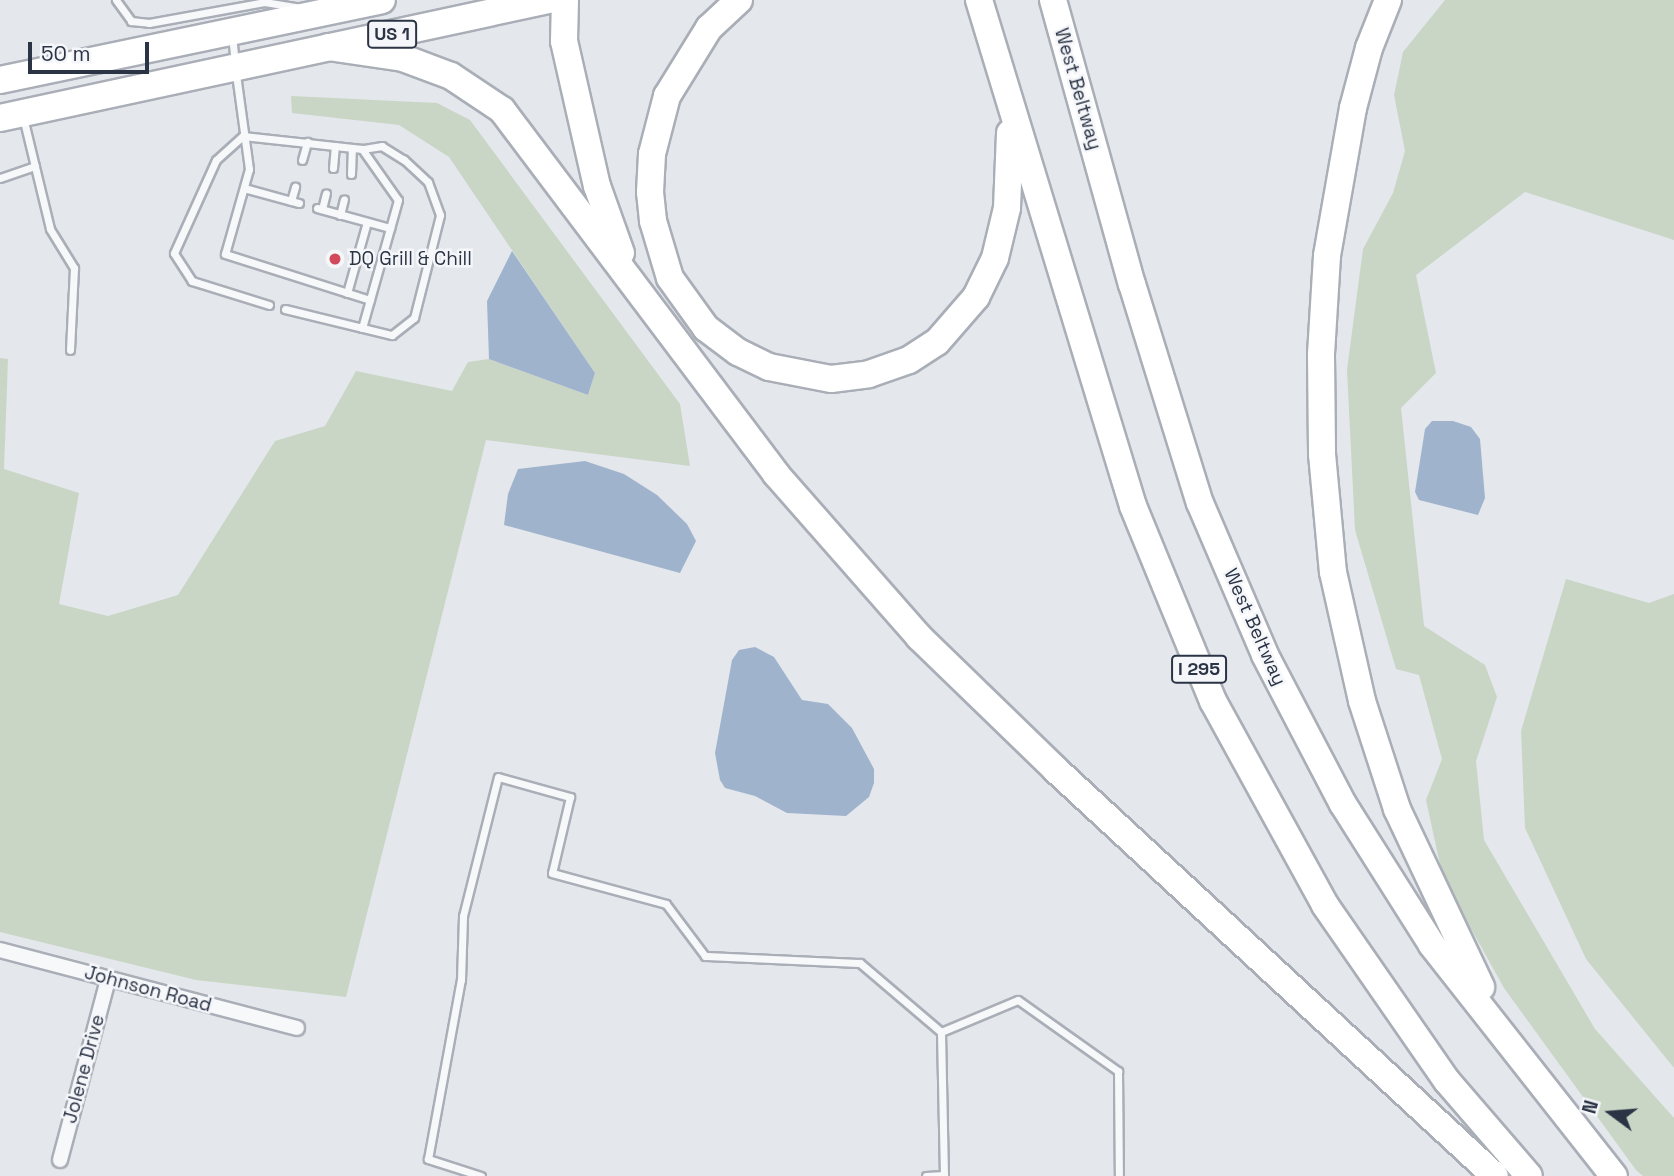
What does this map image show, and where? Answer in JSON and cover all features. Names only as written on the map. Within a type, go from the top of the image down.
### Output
[{"type":"highway","name":"US 1","points":[[0,80],[382,0]]},
{"type":"highway","name":"US 1","points":[[11,116],[549,0]]},
{"type":"highway","points":[[565,0],[564,41],[597,186],[630,279]]},
{"type":"highway","points":[[739,0],[702,38],[667,96],[652,155],[650,192],[660,253],[683,300],[706,328],[738,352],[769,367],[831,379],[869,374],[909,360],[954,325],[976,297],[995,258],[1007,208],[1012,152],[1007,93]]},
{"type":"highway","name":"I 295","points":[[979,0],[1133,506],[1213,701],[1325,905],[1447,1081],[1530,1176]]},
{"type":"highway","name":"West Beltway","points":[[1053,0],[1132,284],[1200,503],[1265,655],[1350,816],[1432,945],[1614,1176]]},
{"type":"highway","points":[[1388,0],[1369,48],[1353,108],[1327,256],[1321,355],[1322,454],[1333,572],[1362,701],[1397,809],[1447,923],[1514,1051]]},
{"type":"highway","points":[[328,47],[402,58],[481,92],[525,138],[776,474],[919,637],[1055,769],[1494,1176]]},
{"type":"street","name":"Johnson Road","points":[[0,950],[297,1028]]},
{"type":"street","name":"Jolene Drive","points":[[60,1160],[108,979]]},
{"type":"lane","points":[[116,0],[131,21],[149,23],[264,2],[318,13]]},
{"type":"lane","points":[[232,31],[249,169],[225,254],[370,300]]},
{"type":"lane","points":[[11,116],[34,166],[50,229],[74,268],[70,350]]},
{"type":"lane","points":[[269,304],[224,293],[192,281],[174,253],[216,160],[243,136],[362,149],[382,146],[404,160],[428,182],[440,215],[414,318],[392,335],[285,309]]},
{"type":"lane","points":[[302,160],[307,142]]},
{"type":"lane","points":[[333,168],[335,146]]},
{"type":"lane","points":[[351,174],[352,148]]},
{"type":"lane","points":[[362,149],[398,200],[362,328]]},
{"type":"lane","points":[[0,178],[34,166]]},
{"type":"lane","points":[[244,188],[295,202],[295,187]]},
{"type":"lane","points":[[326,193],[320,209],[390,228]]},
{"type":"lane","points":[[340,215],[344,199]]},
{"type":"lane","points":[[347,293],[367,222]]},
{"type":"lane","points":[[481,1176],[428,1159],[461,980],[463,916],[498,778],[570,797],[552,873],[666,904],[705,956],[860,963],[941,1032],[944,1176],[926,1176]]},
{"type":"lane","points":[[941,1032],[1018,1000],[1118,1071],[1118,1176]]},
{"type":"green space","points":[[1445,0],[1674,0],[1674,240],[1525,192],[1416,275],[1436,373],[1401,408],[1424,626],[1485,665],[1497,697],[1476,761],[1484,840],[1595,1029],[1674,1118],[1674,1176],[1643,1176],[1636,1170],[1504,988],[1443,878],[1426,800],[1442,759],[1419,675],[1396,669],[1355,530],[1347,370],[1363,249],[1393,193],[1405,151],[1394,95],[1403,52]]},
{"type":"green space","points":[[291,96],[437,103],[470,120],[680,404],[690,466],[486,440],[346,997],[196,980],[0,932],[0,358],[8,359],[4,469],[79,493],[59,604],[108,616],[178,595],[275,441],[325,426],[356,371],[452,391],[468,362],[489,359],[588,395],[595,373],[449,157],[399,125],[292,113]]},
{"type":"green space","points":[[1566,579],[1649,603],[1674,594],[1674,1068],[1586,959],[1525,828],[1521,731]]},
{"type":"water","points":[[512,251],[595,373],[588,395],[489,359],[487,301]]},
{"type":"water","points":[[1432,421],[1453,421],[1471,427],[1480,439],[1485,498],[1478,515],[1419,500],[1415,492],[1425,429]]},
{"type":"water","points":[[585,461],[624,474],[657,495],[687,524],[696,541],[680,573],[504,525],[508,494],[518,469]]},
{"type":"water","points":[[755,647],[774,657],[802,700],[828,704],[852,728],[874,769],[874,783],[869,797],[846,816],[787,813],[755,796],[725,788],[720,780],[715,753],[732,660],[739,650]]},
{"type":"place","name":"DQ Grill & Chill","points":[[335,259]]}]
